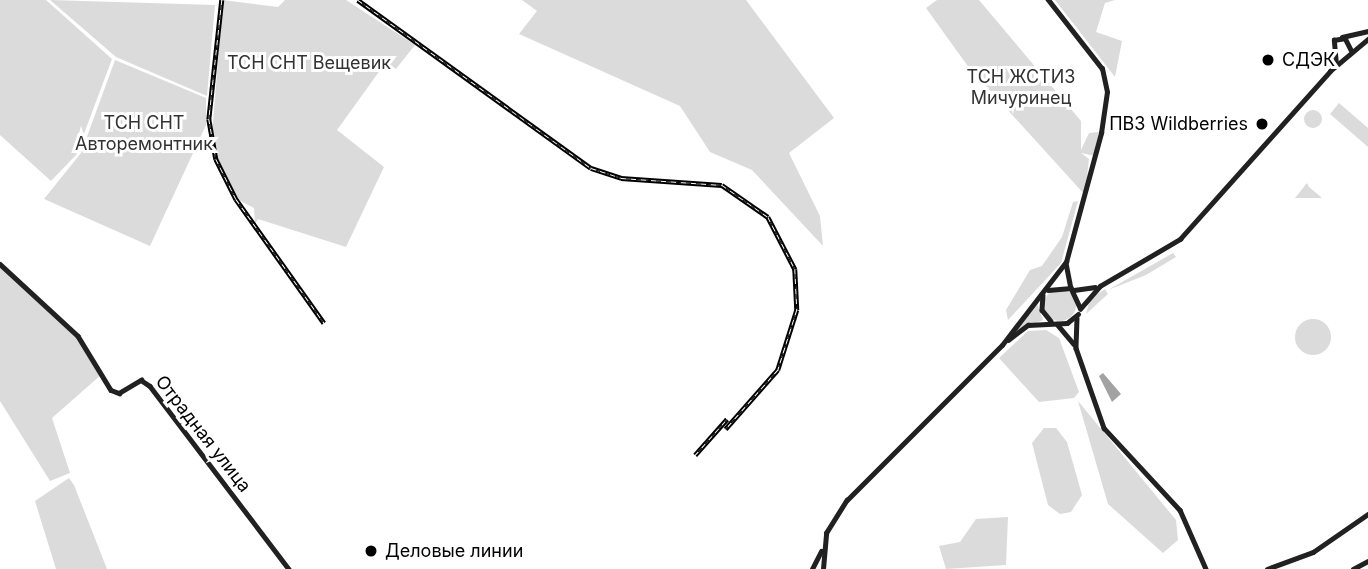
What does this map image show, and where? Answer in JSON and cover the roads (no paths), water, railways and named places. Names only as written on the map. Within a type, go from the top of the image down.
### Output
[{"type":"main road","points":[[812,569],[852,494],[1001,346],[1046,292],[1066,262],[1090,191],[1107,92],[1095,57],[1048,0]]},
{"type":"main road","points":[[1338,63],[1332,42],[1340,37],[1368,30]]},
{"type":"main road","points":[[1340,37],[1351,51]]},
{"type":"main road","points":[[1001,346],[1028,325],[1054,323],[1079,311],[1100,286],[1185,234],[1338,63],[1368,39]]},
{"type":"main road","points":[[1066,262],[1079,311],[1076,348]]},
{"type":"main road","name":"Отрадная улица","points":[[0,264],[78,336],[111,390],[119,393],[141,380],[150,386],[289,569]]},
{"type":"main road","points":[[1046,292],[1100,286]]},
{"type":"main road","points":[[1046,292],[1042,310],[1076,348],[1104,428],[1181,510],[1206,569]]},
{"type":"main road","points":[[1267,569],[1313,552],[1368,514]]},
{"type":"main road","points":[[822,551],[823,569]]},
{"type":"main road","points":[[1353,569],[1368,561]]},
{"type":"railway","points":[[222,0],[209,119],[216,159],[236,199],[324,323]]},
{"type":"railway","points":[[358,0],[591,168],[621,178],[722,185],[768,217],[795,269],[797,310],[778,370],[726,429]]},
{"type":"railway","points":[[695,455],[727,419]]},
{"type":"place","name":"СДЭК","points":[[1268,60]]},
{"type":"place","name":"ПВЗ Wildberries","points":[[1262,124]]},
{"type":"place","name":"Деловые линии","points":[[371,551]]},
{"type":"park label","name":"ТСН СНТ Вещевик","points":[[309,63]]},
{"type":"park label","name":"ТСН ЖСТИЗ Мичуринец","points":[[1021,88]]},
{"type":"park label","name":"ТСН СНТ Авторемонтник","points":[[144,134]]}]
